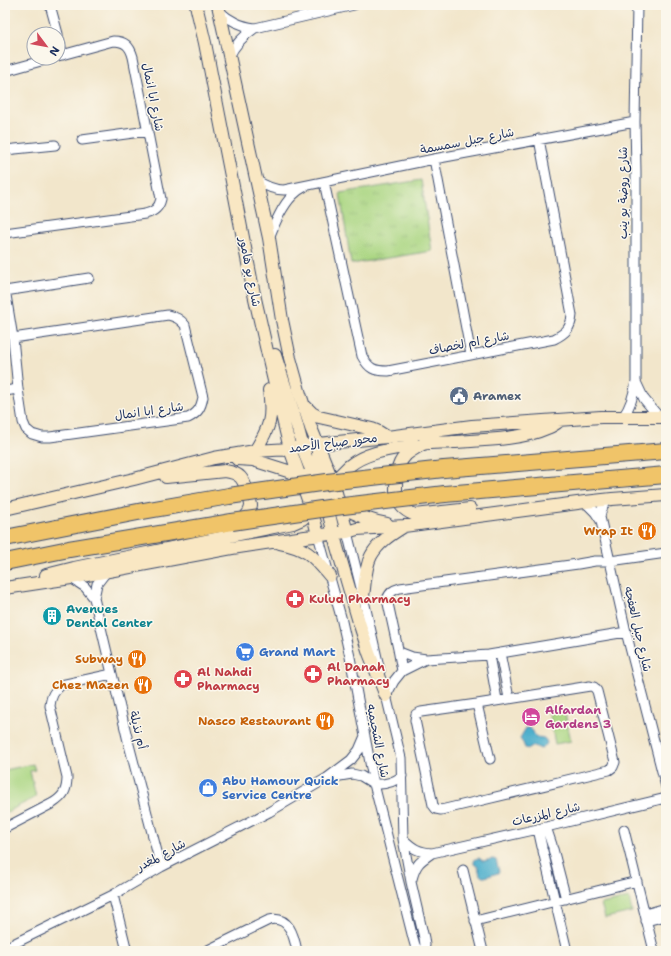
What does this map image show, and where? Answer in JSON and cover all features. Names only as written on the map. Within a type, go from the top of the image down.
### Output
[{"type":"highway","points":[[5,538],[229,496],[327,482],[444,469],[666,451]]},
{"type":"highway","points":[[5,562],[232,522],[335,507],[445,494],[666,475]]},
{"type":"street","name":"شارع ابا انمال","points":[[50,5],[56,26]]},
{"type":"street","name":"شارع بو هامور","points":[[196,5],[260,323],[296,448],[299,474],[312,511],[318,535]]},
{"type":"street","points":[[218,8],[232,21],[239,25],[255,28],[354,5]]},
{"type":"street","name":"شارع روضة بو ينب","points":[[623,417],[627,412],[632,399],[636,381],[635,122],[637,5]]},
{"type":"street","name":"شارع بو هامور","points":[[218,8],[269,238],[282,320],[290,358],[303,404],[334,482],[347,532]]},
{"type":"street","points":[[229,57],[242,37],[255,28]]},
{"type":"street","name":"شارع ابا انمال","points":[[5,233],[137,215],[152,212],[160,204],[161,199],[131,49],[126,44],[119,41],[66,55]]},
{"type":"street","points":[[5,70],[26,65]]},
{"type":"street","name":"شارع جبل سمسمة","points":[[256,180],[270,188],[284,190],[434,159],[635,122]]},
{"type":"street","points":[[82,140],[148,131]]},
{"type":"street","name":"شارع ام لخصاف","points":[[324,182],[362,356],[366,364],[372,369],[388,371],[554,339],[568,330],[572,315],[539,139]]},
{"type":"street","points":[[5,150],[54,145]]},
{"type":"street","points":[[434,159],[471,355]]},
{"type":"street","points":[[269,238],[274,225],[287,203],[305,186]]},
{"type":"street","points":[[5,290],[89,278]]},
{"type":"street","name":"شارع ابا انمال","points":[[5,290],[13,338],[23,422],[26,429],[32,434],[42,437],[50,437],[188,418],[194,415],[202,405],[203,397],[185,325],[174,316],[168,315],[13,338]]},
{"type":"street","points":[[256,451],[267,429],[271,413],[271,401],[260,323]]},
{"type":"street","name":"شارع روضة بو ينب","points":[[636,381],[644,399],[662,417]]},
{"type":"street","points":[[5,391],[18,389]]},
{"type":"street","points":[[303,404],[312,413],[319,417],[372,429],[387,437]]},
{"type":"street","name":"محور صباح الأحمد","points":[[5,509],[134,479],[214,458],[256,451],[296,448],[318,444],[472,426],[600,417],[662,417]]},
{"type":"street","points":[[33,583],[43,576],[74,568],[293,523],[302,519],[312,511],[316,497],[350,466],[360,459],[371,455],[391,449],[423,444],[495,439],[526,434],[548,428],[561,420]]},
{"type":"street","points":[[318,444],[323,490],[334,534],[369,653],[386,696]]},
{"type":"street","points":[[423,444],[405,454],[399,464],[396,480],[397,497],[402,507],[408,512],[415,515],[479,508],[516,511]]},
{"type":"street","points":[[296,448],[323,490],[318,520],[318,535]]},
{"type":"street","points":[[214,458],[253,460],[299,474],[310,478],[340,505],[364,518],[384,524],[404,526]]},
{"type":"street","points":[[134,479],[225,471],[233,472],[240,476],[244,482],[251,502],[251,507],[246,517],[220,538]]},
{"type":"street","points":[[5,588],[71,578],[273,541],[357,530],[404,526],[585,502],[666,495]]},
{"type":"street","name":"شارع جبل العفجه","points":[[612,499],[606,502],[603,506],[601,513],[602,522],[626,632],[666,787]]},
{"type":"street","name":"شارع جبل العفجه","points":[[585,502],[602,522]]},
{"type":"street","points":[[363,596],[366,572],[370,557],[390,534],[404,526]]},
{"type":"street","name":"شارع الشحيميه","points":[[347,532],[401,758],[403,839],[424,938],[424,951]]},
{"type":"street","name":"شارع الشحيميه","points":[[318,535],[341,617],[350,657],[374,784],[413,938],[418,951]]},
{"type":"street","points":[[273,541],[303,549],[314,558],[330,576]]},
{"type":"street","points":[[402,671],[388,599],[389,593],[394,590],[590,562],[610,561],[666,553]]},
{"type":"street","points":[[94,598],[97,584],[107,571]]},
{"type":"street","points":[[71,578],[85,587],[94,598]]},
{"type":"street","name":"أم نذيلة","points":[[94,598],[161,867]]},
{"type":"street","points":[[399,652],[412,657],[426,659],[489,655],[626,632]]},
{"type":"street","points":[[500,653],[509,698]]},
{"type":"street","points":[[489,655],[497,700]]},
{"type":"street","points":[[386,696],[394,681],[402,671],[426,659]]},
{"type":"street","points":[[5,828],[60,799],[65,792],[67,777],[50,706],[52,694],[61,685],[112,674]]},
{"type":"street","points":[[590,686],[594,687],[597,690],[615,762],[613,767],[608,770],[441,810],[436,809],[433,805],[416,727],[416,714],[497,700],[590,686]]},
{"type":"street","points":[[477,704],[490,759]]},
{"type":"street","name":"شارع لمغدر","points":[[5,948],[113,895],[161,867],[269,812],[327,778],[356,755],[364,736]]},
{"type":"street","name":"شارع لمغدر","points":[[327,778],[352,774],[361,776],[374,784]]},
{"type":"street","points":[[374,784],[385,785],[402,776]]},
{"type":"street","name":"شارع المزرعات","points":[[403,839],[416,850],[432,853],[666,798]]},
{"type":"street","points":[[542,828],[547,848],[555,902],[567,951]]},
{"type":"street","points":[[624,830],[654,951]]},
{"type":"street","points":[[547,848],[566,899]]},
{"type":"street","name":"شارع المزرعات","points":[[411,882],[415,869],[420,862],[432,853]]},
{"type":"street","points":[[463,870],[482,951]]},
{"type":"street","points":[[475,921],[637,881]]},
{"type":"street","points":[[113,895],[127,951]]},
{"type":"street","points":[[646,917],[666,908]]},
{"type":"street","points":[[646,917],[666,916]]},
{"type":"street","points":[[209,950],[269,920],[274,919],[283,921],[288,926],[297,951]]},
{"type":"green space","points":[[421,180],[432,251],[351,264],[340,193]]},
{"type":"green space","points":[[564,709],[571,741],[555,744],[549,713]]},
{"type":"green space","points":[[33,764],[35,770],[30,771],[36,797],[5,813],[5,770]]},
{"type":"green space","points":[[629,898],[632,912],[605,918],[601,904]]},
{"type":"water","points":[[526,728],[531,729],[536,737],[545,739],[547,743],[545,746],[541,749],[534,746],[529,749],[525,748],[520,738]]},
{"type":"water","points":[[479,858],[483,861],[493,859],[496,860],[499,871],[498,873],[482,877],[478,867],[474,864],[475,859]]},
{"type":"place","name":"Aramex","points":[[459,396]]},
{"type":"place","name":"Wrap It","points":[[647,531]]},
{"type":"place","name":"Kulud Pharmacy","points":[[295,599]]},
{"type":"place","name":"Avenues Dental Center","points":[[52,616]]},
{"type":"place","name":"Grand Mart","points":[[245,652]]},
{"type":"place","name":"Subway","points":[[137,659]]},
{"type":"place","name":"Al Danah Pharmacy","points":[[313,674]]},
{"type":"place","name":"Al Nahdi Pharmacy","points":[[183,679]]},
{"type":"place","name":"Chez Mazen","points":[[143,685]]},
{"type":"place","name":"Alfardan Gardens 3","points":[[531,717]]},
{"type":"place","name":"Nasco Restaurant","points":[[325,721]]},
{"type":"place","name":"Abu Hamour Quick Service Centre","points":[[208,788]]}]
